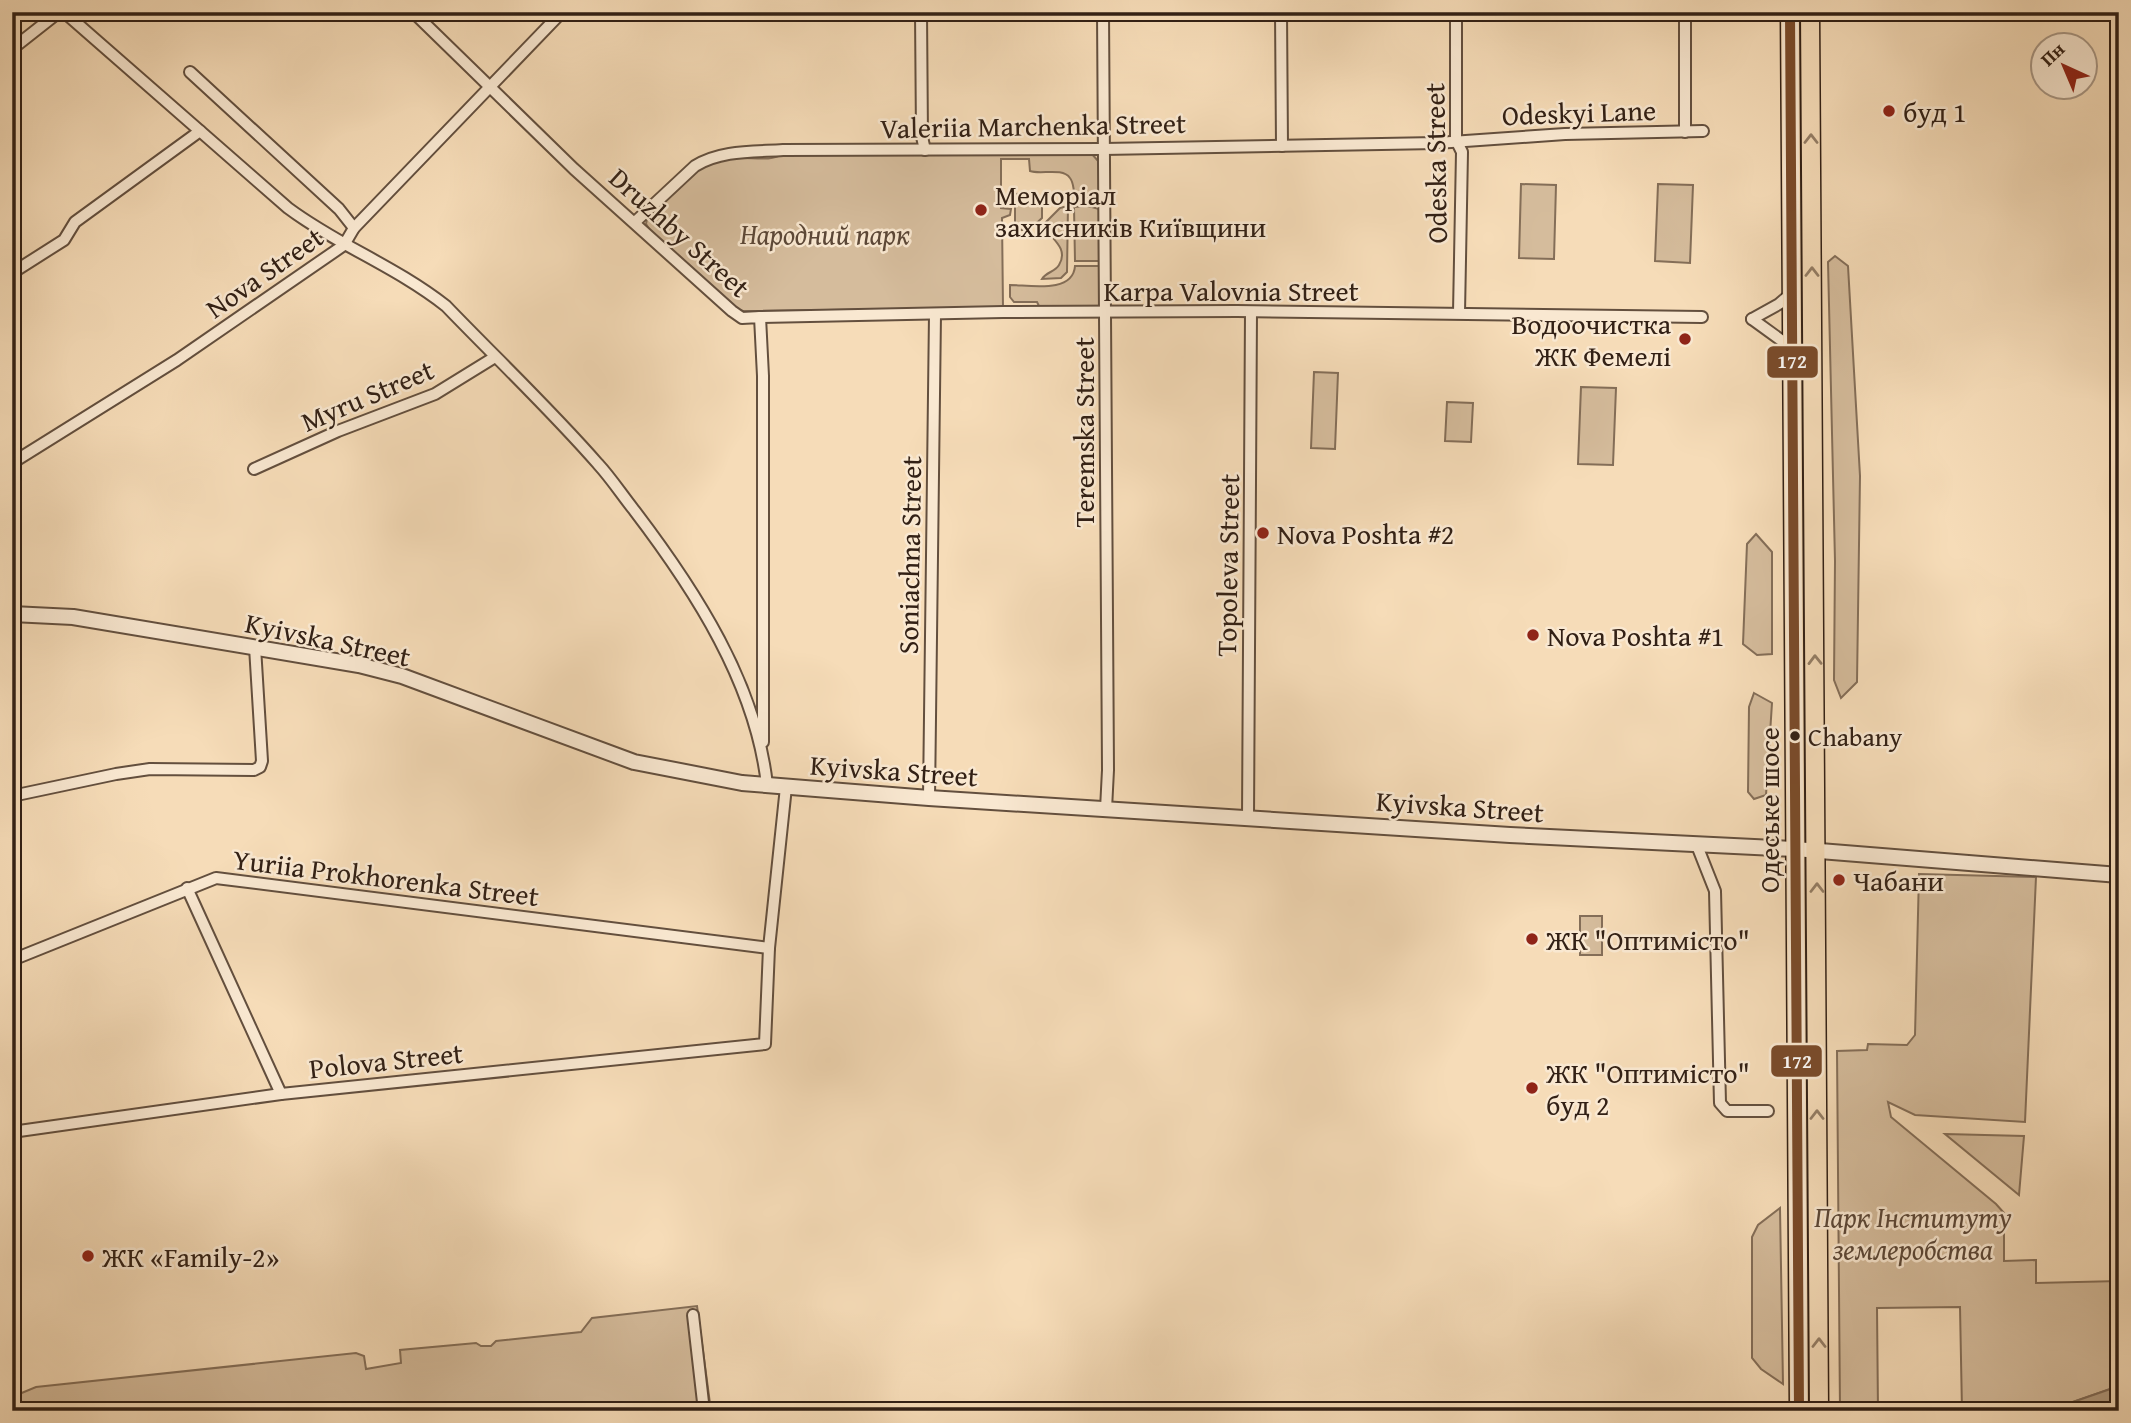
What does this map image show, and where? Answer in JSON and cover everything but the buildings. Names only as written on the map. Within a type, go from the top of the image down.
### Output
[{"type":"highway","name":"Одеське шосе","points":[[1790,12],[1799,1411]]},
{"type":"highway","name":"Одеське шосе","points":[[1810,12],[1819,1411]]},
{"type":"street","points":[[12,49],[62,12],[288,208],[344,245],[393,269],[446,306],[599,465],[655,538],[710,625],[736,674],[763,752],[767,785]]},
{"type":"street","name":"Druzhby Street","points":[[413,12],[574,169],[732,311],[742,318],[760,317],[763,376],[763,752]]},
{"type":"street","name":"Nova Street","points":[[12,463],[177,360],[344,245],[354,228],[562,12]]},
{"type":"street","points":[[921,12],[922,137],[925,150]]},
{"type":"street","name":"Teremska Street","points":[[1103,12],[1106,809]]},
{"type":"street","points":[[1281,12],[1282,146]]},
{"type":"street","name":"Odeska Street","points":[[1456,12],[1456,140],[1462,152],[1459,313]]},
{"type":"street","points":[[1685,12],[1685,132]]},
{"type":"street","points":[[190,72],[340,209],[354,228]]},
{"type":"street","points":[[12,273],[64,240],[75,222],[200,131]]},
{"type":"street","name":"Odeskyi Lane","points":[[1456,140],[1703,131]]},
{"type":"street","name":"Valeriia Marchenka Street","points":[[635,222],[695,166],[720,156],[783,150],[1104,149],[1437,143],[1456,140]]},
{"type":"street","points":[[1792,348],[1752,319],[1768,311],[1793,292]]},
{"type":"street","name":"Karpa Valovnia Street","points":[[760,317],[1251,312],[1702,317]]},
{"type":"street","name":"Topoleva Street","points":[[1248,818],[1251,312]]},
{"type":"street","name":"Soniachna Street","points":[[929,798],[935,314]]},
{"type":"street","name":"Myru Street","points":[[254,468],[338,430],[435,394],[495,357]]},
{"type":"street","name":"Kyivska Street","points":[[12,614],[74,617],[359,665],[402,676],[634,762],[767,785],[1510,835],[1816,850],[2119,875]]},
{"type":"street","points":[[12,796],[150,769],[254,770],[260,767],[262,761],[255,647]]},
{"type":"street","points":[[769,948],[786,787]]},
{"type":"street","points":[[1696,843],[1715,891],[1720,1103],[1727,1111],[1768,1111]]},
{"type":"street","name":"Yuriia Prokhorenka Street","points":[[12,960],[216,878],[769,948]]},
{"type":"street","points":[[187,888],[281,1094]]},
{"type":"street","name":"Polova Street","points":[[12,1132],[281,1094],[765,1044],[769,948]]},
{"type":"street","points":[[693,1315],[704,1411]]},
{"type":"green space","name":"Народний парк","points":[[1091,153],[1099,162],[1099,193],[1082,198],[1075,195],[1070,178],[1062,173],[1030,171],[1029,159],[1001,159],[1001,208],[1011,209],[1010,215],[1002,218],[1003,308],[743,311],[734,308],[646,224],[647,219],[698,170],[727,159],[767,159],[783,154]]},
{"type":"green space","points":[[1521,184],[1556,185],[1554,259],[1519,258]]},
{"type":"green space","points":[[1658,184],[1693,185],[1690,263],[1655,261]]},
{"type":"green space","points":[[1029,193],[1029,204],[1042,204],[1042,218],[1029,230],[1020,230],[1015,224],[1015,194]]},
{"type":"green space","points":[[1068,206],[1067,272],[1061,278],[1042,279],[1057,267],[1062,259],[1060,248],[1043,225],[1060,208]]},
{"type":"green space","points":[[1088,206],[1099,209],[1100,261],[1075,261],[1074,207]]},
{"type":"green space","points":[[1835,256],[1848,266],[1860,476],[1857,682],[1841,698],[1834,680],[1835,561],[1828,262]]},
{"type":"green space","points":[[1075,266],[1100,266],[1099,307],[1040,308],[1037,302],[1014,302],[1010,297],[1010,285],[1059,284],[1067,281]]},
{"type":"green space","points":[[1314,372],[1338,373],[1335,449],[1311,448]]},
{"type":"green space","points":[[1581,387],[1616,388],[1613,465],[1578,464]]},
{"type":"green space","points":[[1447,402],[1473,403],[1471,442],[1445,441]]},
{"type":"green space","points":[[1756,534],[1772,552],[1772,654],[1757,655],[1743,644],[1747,544]]},
{"type":"green space","points":[[1754,693],[1772,703],[1766,795],[1754,799],[1748,792],[1749,707]]},
{"type":"green space","name":"Парк Інституту землеробства","points":[[1919,874],[2036,877],[2025,1122],[1915,1115],[1888,1102],[1891,1117],[2004,1213],[2004,1261],[2036,1260],[2036,1283],[2119,1281],[2119,1386],[2047,1411],[1962,1411],[1960,1307],[1877,1308],[1878,1411],[1840,1411],[1837,1051],[1867,1050],[1868,1044],[1907,1045],[1915,1035]]},
{"type":"green space","points":[[1580,916],[1602,916],[1602,955],[1580,955]]},
{"type":"green space","points":[[1945,1134],[2024,1136],[2019,1195]]},
{"type":"green space","points":[[1780,1208],[1783,1384],[1761,1369],[1752,1358],[1752,1237],[1758,1225]]},
{"type":"green space","points":[[697,1306],[711,1411],[12,1411],[12,1397],[36,1387],[356,1353],[364,1356],[366,1369],[401,1363],[400,1350],[476,1343],[491,1346],[496,1341],[581,1332],[592,1318]]},
{"type":"shaded area","points":[[2119,1386],[2119,1411],[2047,1411]]},
{"type":"transit line","name":"172","points":[[1790,12],[1799,1411]]},
{"type":"place","name":"буд 1","points":[[1889,111]]},
{"type":"place","name":"Меморіал захисників Київщини","points":[[981,210]]},
{"type":"place","name":"Водоочистка ЖК Фемелі","points":[[1685,339]]},
{"type":"place","name":"Nova Poshta #2","points":[[1263,533]]},
{"type":"place","name":"Nova Poshta #1","points":[[1533,635]]},
{"type":"place","name":"Chabany","points":[[1795,736]]},
{"type":"place","name":"Чабани","points":[[1839,880]]},
{"type":"place","name":"ЖК \"Оптимісто\"","points":[[1532,939]]},
{"type":"place","name":"ЖК \"Оптимісто\" буд 2","points":[[1532,1088]]},
{"type":"place","name":"ЖК «Family-2»","points":[[88,1256]]}]
